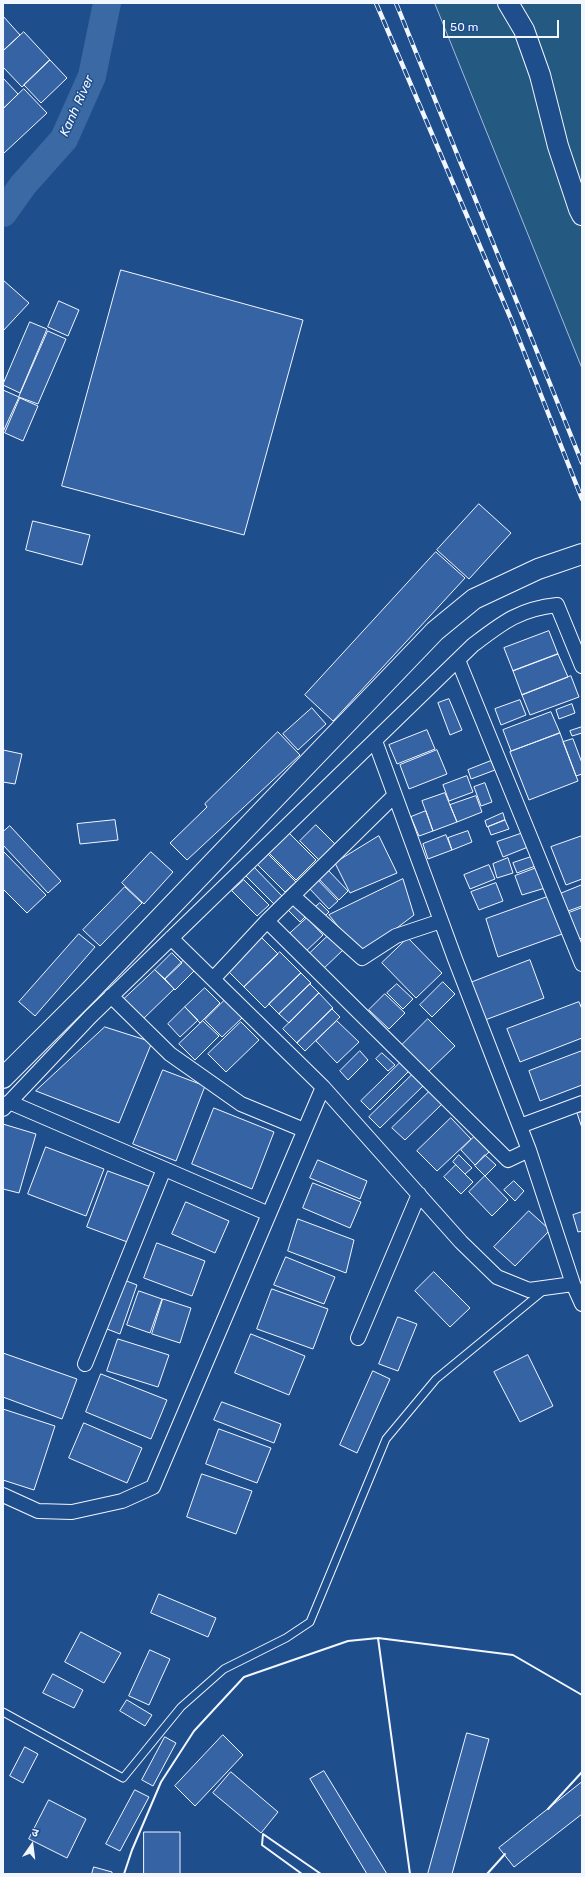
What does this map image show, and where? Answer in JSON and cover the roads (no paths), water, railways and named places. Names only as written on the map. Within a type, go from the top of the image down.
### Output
[{"type":"main road","points":[[508,3],[524,30],[540,75],[558,146],[582,215]]},
{"type":"main road","points":[[3,1078],[90,991],[434,631],[474,599],[538,568],[582,554]]},
{"type":"street","points":[[269,1214],[164,1169],[6,1105],[111,996],[473,645],[506,620],[537,607],[557,605],[582,666]]},
{"type":"street","points":[[458,660],[582,964]]},
{"type":"street","points":[[374,741],[441,922],[529,1150],[573,1284],[582,1304]]},
{"type":"street","points":[[213,979],[267,921],[394,796]]},
{"type":"street","points":[[293,896],[362,958],[396,936],[441,922]]},
{"type":"street","points":[[267,921],[508,1160],[529,1150]]},
{"type":"street","points":[[171,938],[323,1087],[461,1242],[497,1277],[529,1290],[573,1284]]},
{"type":"street","points":[[111,996],[170,1054],[241,1104],[304,1130]]},
{"type":"street","points":[[3,1495],[38,1511],[72,1512],[122,1501],[153,1487],[323,1087]]},
{"type":"street","points":[[520,1126],[582,1103]]},
{"type":"street","points":[[85,1364],[164,1169]]},
{"type":"street","points":[[358,1338],[419,1194]]},
{"type":"lane","points":[[3,1712],[123,1778],[181,1707],[224,1669],[286,1638],[310,1622],[386,1439],[436,1379],[547,1287]]},
{"type":"waterway","name":"Kanh River","points":[[3,213],[23,185],[64,139],[92,76],[107,3]]},
{"type":"railway","points":[[376,3],[511,319],[582,499]]},
{"type":"railway","points":[[396,3],[582,463]]}]
